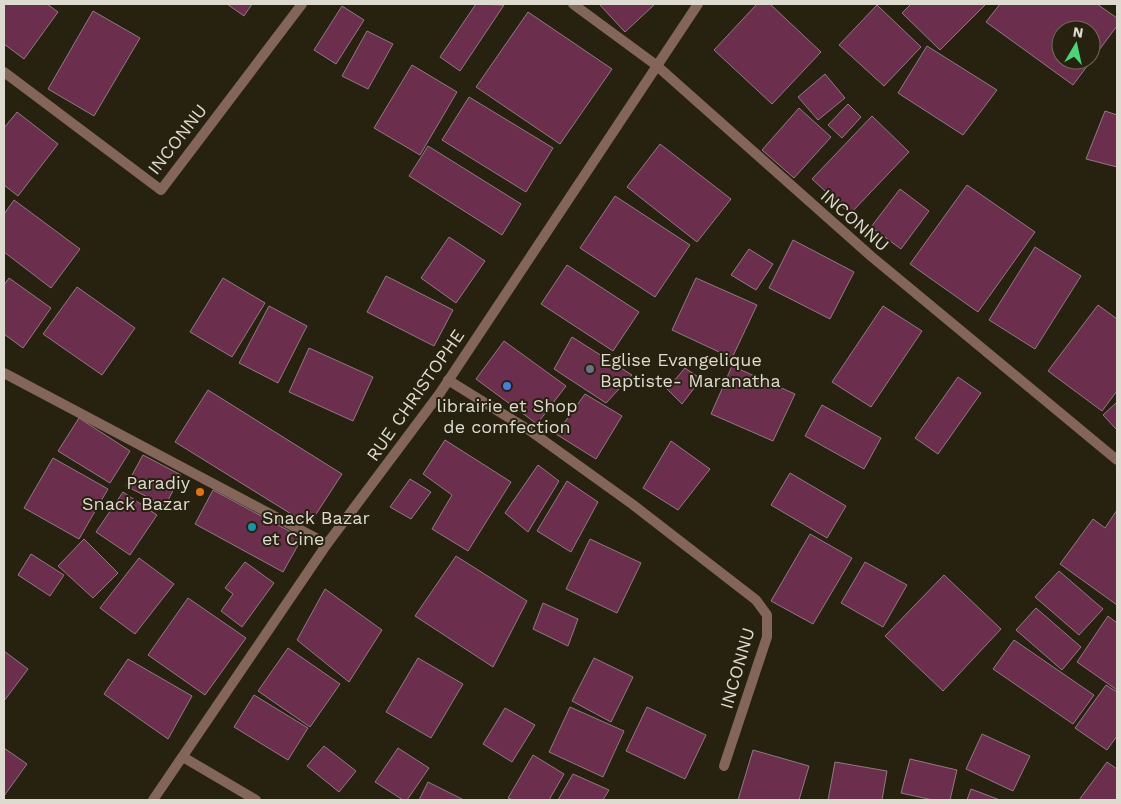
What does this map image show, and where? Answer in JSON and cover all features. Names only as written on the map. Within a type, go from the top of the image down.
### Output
[{"type":"street","name":"INCONNU","points":[[4,72],[161,190],[302,4]]},
{"type":"street","name":"INCONNU","points":[[573,4],[656,65],[872,257],[1117,460]]},
{"type":"street","name":"RUE CHRISTOPHE","points":[[154,800],[327,544],[448,380],[698,4]]},
{"type":"street","points":[[4,373],[327,544]]},
{"type":"street","name":"INCONNU","points":[[448,380],[529,430],[632,504],[756,600],[767,615],[767,637],[724,766]]},
{"type":"street","points":[[183,757],[256,800]]},
{"type":"building","points":[[4,4],[47,4],[58,12],[24,59],[4,44]]},
{"type":"building","points":[[227,4],[252,4],[244,16]]},
{"type":"building","points":[[476,4],[504,5],[460,71],[440,57]]},
{"type":"building","points":[[599,4],[655,4],[625,32]]},
{"type":"building","points":[[757,4],[770,4],[821,52],[772,104],[714,50]]},
{"type":"building","points":[[911,4],[986,4],[940,50],[902,13]]},
{"type":"building","points":[[1000,4],[1097,4],[1117,18],[1117,26],[1101,47],[1101,20],[1051,20],[1051,69],[986,22]]},
{"type":"building","points":[[877,5],[921,47],[884,86],[839,45]]},
{"type":"building","points":[[342,6],[364,20],[336,64],[314,50]]},
{"type":"building","points":[[93,11],[140,38],[94,116],[48,89]]},
{"type":"building","points":[[528,12],[612,69],[560,144],[476,87]]},
{"type":"building","points":[[367,31],[393,44],[368,89],[342,76]]},
{"type":"building","points":[[927,46],[997,90],[963,135],[898,93]]},
{"type":"building","points":[[412,65],[457,92],[420,155],[374,128]]},
{"type":"building","points":[[1052,70],[1084,70],[1073,85]]},
{"type":"building","points":[[825,74],[845,98],[818,120],[798,97]]},
{"type":"building","points":[[469,97],[553,148],[526,192],[442,140]]},
{"type":"building","points":[[848,104],[861,117],[842,138],[828,125]]},
{"type":"building","points":[[799,108],[831,137],[794,178],[762,150]]},
{"type":"building","points":[[1105,111],[1117,115],[1117,167],[1086,159]]},
{"type":"building","points":[[17,112],[58,144],[18,196],[4,185],[4,128]]},
{"type":"building","points":[[872,116],[909,152],[850,214],[812,179]]},
{"type":"building","points":[[660,144],[731,199],[697,242],[627,187]]},
{"type":"building","points":[[428,146],[521,204],[502,235],[409,176]]},
{"type":"building","points":[[967,185],[1035,232],[978,312],[910,264]]},
{"type":"building","points":[[900,189],[929,211],[901,249],[871,227]]},
{"type":"building","points":[[615,196],[690,245],[655,297],[580,248]]},
{"type":"building","points":[[14,200],[80,249],[51,288],[4,252],[4,214]]},
{"type":"building","points":[[449,237],[485,261],[456,303],[421,278]]},
{"type":"building","points":[[793,240],[854,272],[830,319],[769,288]]},
{"type":"building","points":[[1035,247],[1081,276],[1035,349],[989,320]]},
{"type":"building","points":[[749,249],[773,264],[756,290],[731,275]]},
{"type":"building","points":[[567,265],[639,312],[613,351],[541,304]]},
{"type":"building","points":[[386,276],[453,310],[434,346],[367,312]]},
{"type":"building","points":[[9,278],[51,308],[23,348],[4,334],[4,285]]},
{"type":"building","points":[[223,278],[265,303],[232,357],[190,332]]},
{"type":"building","points":[[696,278],[757,305],[732,358],[672,330]]},
{"type":"building","points":[[77,287],[135,328],[102,375],[43,334]]},
{"type":"building","points":[[1098,305],[1117,319],[1117,391],[1102,411],[1048,371]]},
{"type":"building","points":[[269,306],[307,326],[278,383],[239,363]]},
{"type":"building","points":[[883,306],[922,331],[871,407],[832,382]]},
{"type":"building","points":[[572,337],[632,375],[606,403],[554,369]]},
{"type":"building","points":[[504,341],[566,386],[537,424],[476,379]]},
{"type":"building","points":[[309,348],[373,377],[353,421],[289,392]]},
{"type":"building","points":[[732,366],[795,394],[773,441],[711,414]]},
{"type":"building","points":[[685,368],[701,379],[682,404],[667,389]]},
{"type":"building","points":[[958,377],[981,393],[938,454],[915,438]]},
{"type":"building","points":[[208,390],[342,474],[309,525],[175,442]]},
{"type":"building","points":[[585,394],[622,416],[596,459],[556,434]]},
{"type":"building","points":[[1117,402],[1117,430],[1103,415]]},
{"type":"building","points":[[822,405],[881,438],[864,469],[805,436]]},
{"type":"building","points":[[79,418],[130,451],[110,483],[58,451]]},
{"type":"building","points":[[445,440],[511,482],[468,551],[432,529],[452,495],[423,474]]},
{"type":"building","points":[[671,441],[710,469],[678,510],[643,488]]},
{"type":"building","points":[[143,455],[181,475],[165,506],[126,486]]},
{"type":"building","points":[[53,458],[108,489],[79,539],[24,508]]},
{"type":"building","points":[[538,465],[559,481],[528,532],[505,513]]},
{"type":"building","points":[[790,473],[846,506],[827,538],[771,505]]},
{"type":"building","points":[[410,479],[431,492],[411,519],[390,507]]},
{"type":"building","points":[[567,481],[598,502],[571,552],[537,531]]},
{"type":"building","points":[[213,490],[302,538],[283,572],[195,524]]},
{"type":"building","points":[[123,492],[157,515],[130,555],[96,532]]},
{"type":"building","points":[[1117,510],[1117,605],[1060,564],[1093,519],[1105,528]]},
{"type":"building","points":[[810,534],[852,558],[813,624],[771,601]]},
{"type":"building","points":[[84,539],[118,573],[93,598],[58,566]]},
{"type":"building","points":[[590,539],[641,563],[617,613],[566,589]]},
{"type":"building","points":[[31,554],[64,575],[50,596],[18,575]]},
{"type":"building","points":[[456,556],[527,601],[493,667],[415,616]]},
{"type":"building","points":[[139,558],[174,584],[135,634],[100,608]]},
{"type":"building","points":[[245,562],[274,583],[242,627],[221,611],[233,594],[225,588]]},
{"type":"building","points":[[865,562],[907,585],[883,627],[841,603]]},
{"type":"building","points":[[1059,571],[1103,609],[1079,635],[1035,597]]},
{"type":"building","points":[[944,575],[1001,629],[943,691],[885,636]]},
{"type":"building","points":[[325,589],[382,630],[349,682],[297,640]]},
{"type":"building","points":[[188,598],[246,638],[205,695],[148,655]]},
{"type":"building","points":[[543,603],[578,619],[568,646],[533,629]]},
{"type":"building","points":[[1036,608],[1081,647],[1062,670],[1016,630]]},
{"type":"building","points":[[1108,616],[1117,623],[1117,690],[1077,662]]},
{"type":"building","points":[[1014,640],[1094,695],[1073,724],[993,669]]},
{"type":"building","points":[[288,648],[340,684],[310,727],[258,691]]},
{"type":"building","points":[[4,651],[28,669],[4,701]]},
{"type":"building","points":[[418,658],[463,684],[431,738],[386,712]]},
{"type":"building","points":[[594,658],[633,677],[611,722],[572,701]]},
{"type":"building","points":[[128,659],[192,696],[168,739],[104,694]]},
{"type":"building","points":[[1106,685],[1117,692],[1117,736],[1107,750],[1075,728]]},
{"type":"building","points":[[254,695],[308,728],[288,760],[234,727]]},
{"type":"building","points":[[570,707],[624,731],[603,777],[549,752]]},
{"type":"building","points":[[647,707],[706,735],[685,779],[626,751]]},
{"type":"building","points":[[505,708],[535,725],[512,762],[483,744]]},
{"type":"building","points":[[982,734],[1030,756],[1013,791],[966,769]]},
{"type":"building","points":[[324,746],[356,771],[339,792],[307,766]]},
{"type":"building","points":[[4,748],[27,764],[4,796]]},
{"type":"building","points":[[398,748],[429,768],[407,800],[403,800],[375,782]]},
{"type":"building","points":[[753,750],[809,766],[799,800],[738,800]]},
{"type":"building","points":[[533,755],[564,774],[549,800],[513,800],[508,798]]},
{"type":"building","points":[[910,759],[957,770],[950,800],[933,800],[901,793]]},
{"type":"building","points":[[835,762],[887,771],[882,800],[828,800]]},
{"type":"building","points":[[1107,762],[1117,769],[1117,800],[1079,800]]},
{"type":"building","points":[[573,774],[609,790],[603,800],[558,800]]},
{"type":"building","points":[[428,782],[464,800],[419,800]]},
{"type":"building","points":[[971,789],[1000,800],[967,800]]},
{"type":"place","name":"Eglise Evangelique Baptiste- Maranatha","points":[[590,369]]},
{"type":"place","name":"librairie et Shop de comfection","points":[[507,386]]},
{"type":"place","name":"Paradiy Snack Bazar","points":[[200,492]]},
{"type":"place","name":"Snack Bazar et Cine","points":[[252,527]]}]
